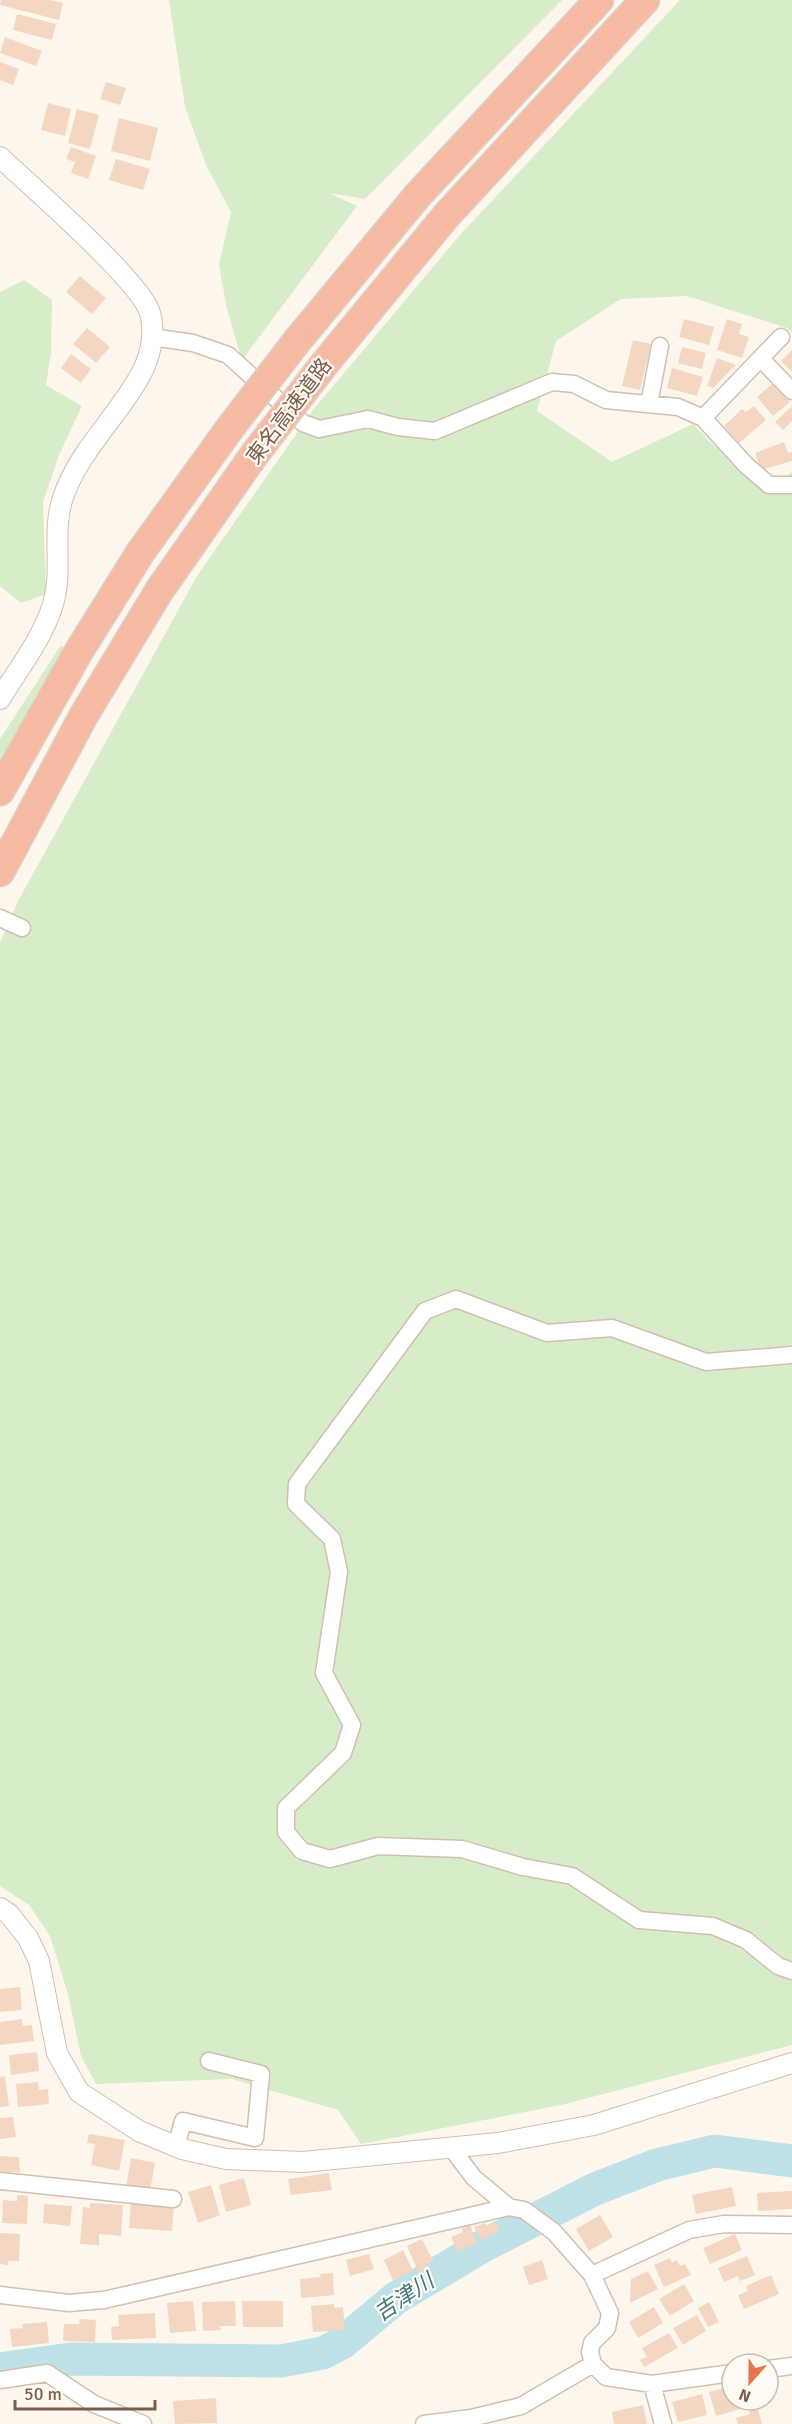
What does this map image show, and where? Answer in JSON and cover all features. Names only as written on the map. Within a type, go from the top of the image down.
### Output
[{"type":"highway","name":"東名高速道路","points":[[0,791],[79,651],[140,554],[230,428],[297,341],[418,195],[599,0]]},
{"type":"highway","name":"東名高速道路","points":[[0,872],[84,715],[159,591],[254,455],[322,367],[446,216],[645,0]]},
{"type":"street","points":[[0,157],[132,284],[150,312],[152,337],[151,351],[141,374],[82,458],[64,494],[57,523],[57,575],[53,604],[39,635],[0,699]]},
{"type":"street","points":[[152,337],[193,344],[228,355],[303,423],[319,429],[368,419],[398,427],[435,431],[552,382],[574,384],[606,400],[678,407],[703,418],[746,465],[769,485],[792,485]]},
{"type":"street","points":[[703,418],[782,337]]},
{"type":"street","points":[[649,404],[660,346]]},
{"type":"street","points":[[761,359],[792,391]]},
{"type":"street","points":[[0,918],[22,928]]},
{"type":"street","points":[[792,1355],[706,1362],[612,1328],[547,1334],[456,1299],[425,1311],[297,1484],[296,1504],[332,1539],[339,1572],[324,1673],[352,1725],[344,1753],[286,1808],[286,1832],[302,1851],[330,1859],[378,1846],[462,1849],[523,1867],[572,1875],[639,1920],[713,1926],[746,1940],[778,1966],[792,1971]]},
{"type":"street","points":[[0,1908],[9,1914],[28,1938],[39,1961],[57,2053],[79,2092],[118,2120],[176,2147],[226,2159],[303,2162],[452,2149],[594,2126],[792,2064]]},
{"type":"street","points":[[176,2147],[183,2121],[255,2138],[261,2074],[209,2061]]},
{"type":"street","points":[[452,2149],[474,2178],[509,2207]]},
{"type":"street","points":[[0,2181],[172,2199]]},
{"type":"street","points":[[0,2295],[69,2303],[104,2300],[509,2207],[524,2210],[554,2232],[592,2275],[610,2313],[607,2328],[592,2343],[590,2352],[593,2364],[606,2377],[652,2384],[720,2375]]},
{"type":"street","points":[[592,2275],[689,2230],[724,2224],[792,2225]]},
{"type":"street","points":[[424,2424],[471,2418],[521,2406],[593,2364]]},
{"type":"street","points":[[0,2380],[47,2373],[94,2404],[143,2424]]},
{"type":"street","points":[[652,2384],[663,2424]]},
{"type":"green space","points":[[169,0],[562,0],[365,199],[329,193],[357,206],[242,360],[227,309],[219,265],[231,212],[206,165],[185,107]]},
{"type":"green space","points":[[680,0],[792,0],[792,332],[787,328],[687,296],[621,299],[556,341],[537,411],[612,462],[693,424],[710,442],[770,490],[792,472],[792,2045],[561,2105],[361,2144],[338,2110],[232,2079],[96,2084],[81,2056],[68,1994],[50,1936],[29,1905],[0,1886],[0,943],[17,903],[197,576],[313,410],[460,235]]},
{"type":"green space","points":[[24,280],[52,300],[51,353],[46,385],[82,406],[59,455],[43,502],[46,594],[21,603],[0,586],[0,292]]},
{"type":"green space","points":[[61,645],[66,650],[0,762],[0,739]]},
{"type":"building","points":[[1,0],[50,0],[63,3],[59,20],[0,5]]},
{"type":"building","points":[[17,14],[56,24],[52,40],[13,30]]},
{"type":"building","points":[[5,37],[42,51],[36,66],[0,53]]},
{"type":"building","points":[[0,62],[19,69],[13,85],[0,80]]},
{"type":"building","points":[[106,82],[126,88],[120,105],[100,99]]},
{"type":"building","points":[[48,103],[71,109],[65,136],[41,130]]},
{"type":"building","points":[[77,109],[99,115],[90,149],[68,143]]},
{"type":"building","points":[[119,118],[158,128],[150,161],[111,151]]},
{"type":"building","points":[[71,147],[96,156],[88,179],[71,173],[75,162],[66,159]]},
{"type":"building","points":[[116,159],[150,169],[143,190],[109,180]]},
{"type":"building","points":[[80,276],[106,298],[92,314],[66,292]]},
{"type":"building","points":[[684,319],[714,327],[709,345],[679,337]]},
{"type":"building","points":[[727,319],[742,324],[739,334],[749,337],[742,358],[717,350]]},
{"type":"building","points":[[87,328],[110,347],[96,363],[73,344]]},
{"type":"building","points":[[633,340],[651,344],[640,390],[622,386]]},
{"type":"building","points":[[682,347],[706,353],[702,369],[678,363]]},
{"type":"building","points":[[792,350],[792,372],[781,361]]},
{"type":"building","points":[[71,354],[91,369],[81,383],[61,368]]},
{"type":"building","points":[[717,358],[736,365],[713,388],[707,386]]},
{"type":"building","points":[[672,368],[703,377],[697,396],[667,388]]},
{"type":"building","points":[[773,383],[790,402],[773,416],[757,397]]},
{"type":"building","points":[[754,406],[766,420],[739,443],[724,426],[742,409],[746,412]]},
{"type":"building","points":[[792,406],[792,421],[783,430],[775,422]]},
{"type":"building","points":[[784,442],[788,453],[792,452],[792,461],[761,470],[755,453]]},
{"type":"building","points":[[20,1987],[22,2010],[0,2012],[0,1989]]},
{"type":"building","points":[[22,2019],[23,2026],[32,2025],[34,2041],[0,2045],[0,2022]]},
{"type":"building","points":[[37,2052],[39,2071],[11,2075],[9,2055]]},
{"type":"building","points":[[5,2076],[9,2106],[0,2107],[0,2077]]},
{"type":"building","points":[[38,2082],[39,2090],[48,2089],[49,2104],[18,2107],[16,2084]]},
{"type":"building","points":[[13,2117],[16,2137],[0,2139],[0,2118]]},
{"type":"building","points":[[89,2134],[125,2140],[119,2171],[91,2165],[95,2144],[87,2143]]},
{"type":"building","points":[[0,2156],[19,2157],[20,2172],[0,2173]]},
{"type":"building","points":[[131,2158],[155,2163],[150,2191],[126,2187]]},
{"type":"building","points":[[329,2173],[332,2190],[291,2195],[288,2179]]},
{"type":"building","points":[[244,2178],[251,2205],[226,2212],[219,2185]]},
{"type":"building","points":[[211,2185],[220,2215],[198,2223],[188,2192]]},
{"type":"building","points":[[732,2187],[736,2206],[696,2214],[692,2195]]},
{"type":"building","points":[[792,2191],[792,2209],[758,2211],[757,2193]]},
{"type":"building","points":[[17,2195],[28,2196],[27,2224],[2,2223],[3,2200],[17,2201]]},
{"type":"building","points":[[90,2203],[123,2205],[121,2236],[99,2234],[99,2245],[80,2244],[83,2207],[90,2208]]},
{"type":"building","points":[[131,2203],[174,2206],[172,2231],[129,2228]]},
{"type":"building","points":[[44,2204],[72,2206],[70,2226],[43,2223]]},
{"type":"building","points":[[600,2215],[613,2237],[589,2251],[576,2229]]},
{"type":"building","points":[[496,2222],[500,2231],[481,2240],[474,2227],[485,2223],[487,2226]]},
{"type":"building","points":[[470,2225],[477,2243],[457,2252],[451,2237],[463,2232],[462,2228]]},
{"type":"building","points":[[0,2233],[20,2234],[19,2261],[8,2261],[8,2265],[0,2264]]},
{"type":"building","points":[[735,2234],[742,2250],[710,2264],[703,2248]]},
{"type":"building","points":[[422,2239],[433,2261],[425,2265],[427,2269],[419,2273],[407,2246]]},
{"type":"building","points":[[403,2250],[413,2271],[393,2280],[384,2260]]},
{"type":"building","points":[[369,2254],[374,2269],[350,2276],[346,2260]]},
{"type":"building","points":[[747,2256],[755,2275],[740,2281],[738,2276],[724,2282],[718,2268]]},
{"type":"building","points":[[670,2258],[672,2262],[677,2260],[680,2266],[685,2264],[691,2275],[664,2287],[654,2265]]},
{"type":"building","points":[[542,2260],[548,2279],[529,2285],[523,2267]]},
{"type":"building","points":[[648,2271],[658,2289],[630,2303],[631,2279]]},
{"type":"building","points":[[333,2273],[334,2295],[301,2298],[300,2279]]},
{"type":"building","points":[[771,2275],[779,2294],[744,2309],[738,2295],[748,2291],[746,2286]]},
{"type":"building","points":[[684,2284],[694,2301],[670,2316],[659,2299]]},
{"type":"building","points":[[193,2301],[196,2331],[170,2333],[167,2303]]},
{"type":"building","points":[[235,2301],[236,2326],[220,2326],[221,2330],[203,2331],[202,2302]]},
{"type":"building","points":[[242,2301],[283,2301],[283,2327],[243,2327]]},
{"type":"building","points":[[709,2302],[719,2322],[708,2327],[698,2308]]},
{"type":"building","points":[[334,2304],[334,2308],[343,2307],[345,2330],[313,2332],[311,2306]]},
{"type":"building","points":[[654,2307],[663,2323],[638,2338],[629,2322]]},
{"type":"building","points":[[155,2313],[156,2338],[112,2340],[111,2327],[119,2326],[118,2315]]},
{"type":"building","points":[[697,2315],[706,2331],[683,2345],[673,2328]]},
{"type":"building","points":[[80,2319],[96,2320],[95,2342],[63,2341],[64,2324],[79,2324]]},
{"type":"building","points":[[47,2322],[49,2343],[12,2347],[10,2329],[23,2328],[22,2324]]},
{"type":"building","points":[[669,2333],[678,2348],[644,2367],[640,2360],[647,2357],[642,2348]]},
{"type":"building","points":[[720,2389],[720,2412],[730,2412],[716,2416],[709,2392]]},
{"type":"building","points":[[702,2394],[707,2415],[678,2422],[672,2402]]},
{"type":"building","points":[[216,2398],[217,2423],[175,2424],[173,2401]]},
{"type":"building","points":[[643,2405],[647,2424],[614,2424],[612,2412]]},
{"type":"building","points":[[749,2412],[759,2412],[762,2424],[738,2424],[736,2418],[750,2414]]},
{"type":"waterway","name":"吉津川","points":[[0,2369],[71,2359],[281,2361],[323,2353],[342,2343],[396,2298],[483,2246],[595,2189],[657,2165],[715,2151],[792,2161]]}]
